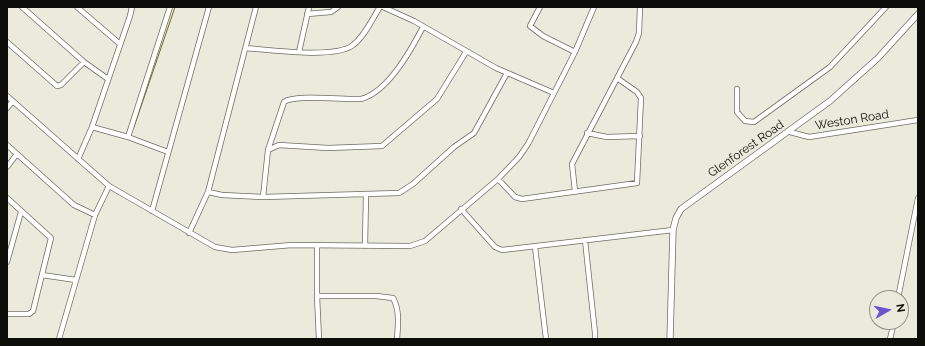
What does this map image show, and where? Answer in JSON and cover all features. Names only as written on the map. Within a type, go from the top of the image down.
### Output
[{"type":"street","points":[[22,7],[84,62],[108,79]]},
{"type":"street","points":[[77,7],[120,44]]},
{"type":"street","points":[[78,159],[92,127],[132,7]]},
{"type":"street","points":[[128,137],[170,7]]},
{"type":"street","points":[[152,211],[209,7]]},
{"type":"street","points":[[189,233],[208,192],[226,115],[246,48],[256,7]]},
{"type":"street","points":[[300,52],[309,7]]},
{"type":"street","points":[[307,14],[331,12],[338,7]]},
{"type":"street","points":[[246,48],[300,52],[334,52],[348,48],[360,38],[381,7],[423,27],[466,52],[507,73],[554,93]]},
{"type":"street","points":[[540,7],[530,26],[540,34],[575,52]]},
{"type":"street","points":[[7,96],[109,186],[189,233],[222,249],[251,249],[292,245],[317,247],[396,247],[419,244],[425,241],[498,179],[524,152],[575,52],[594,7]]},
{"type":"street","points":[[575,191],[572,164],[638,38],[640,7]]},
{"type":"street","points":[[737,89],[737,112],[746,121],[754,122],[830,67],[886,7]]},
{"type":"street","name":"Glenforest Road","points":[[670,339],[673,230],[678,214],[685,205],[790,132],[859,76],[918,14]]},
{"type":"street","points":[[263,197],[268,150],[284,102],[289,100],[311,98],[356,99],[367,97],[395,73],[423,27]]},
{"type":"street","points":[[7,42],[57,86],[61,85],[84,62]]},
{"type":"street","points":[[268,150],[279,145],[371,148],[382,146],[437,99],[466,52]]},
{"type":"street","points":[[208,192],[222,195],[263,197],[399,193],[413,184],[454,147],[471,136],[480,124],[507,73]]},
{"type":"street","points":[[498,179],[515,198],[520,199],[637,183],[640,136],[640,96],[617,78]]},
{"type":"street","points":[[7,108],[13,101]]},
{"type":"street","name":"Weston Road","points":[[790,132],[809,137],[918,120]]},
{"type":"street","points":[[92,127],[128,137],[168,152]]},
{"type":"street","points":[[587,133],[607,137],[640,136]]},
{"type":"street","points":[[7,145],[74,205],[95,215]]},
{"type":"street","points":[[7,167],[17,154]]},
{"type":"street","points":[[59,339],[95,215],[109,186]]},
{"type":"street","points":[[365,246],[366,195]]},
{"type":"street","points":[[7,198],[51,238],[32,312],[29,314],[7,314]]},
{"type":"street","points":[[900,290],[918,198]]},
{"type":"street","points":[[461,209],[499,249],[535,247],[673,230]]},
{"type":"street","points":[[7,262],[21,212]]},
{"type":"street","points":[[585,240],[596,333],[595,339]]},
{"type":"street","points":[[317,247],[317,296],[320,339]]},
{"type":"street","points":[[535,247],[546,339]]},
{"type":"street","points":[[42,275],[76,280]]},
{"type":"street","points":[[317,296],[376,296],[394,298],[397,303],[397,339]]},
{"type":"waterway","points":[[134,127],[175,7]]}]
